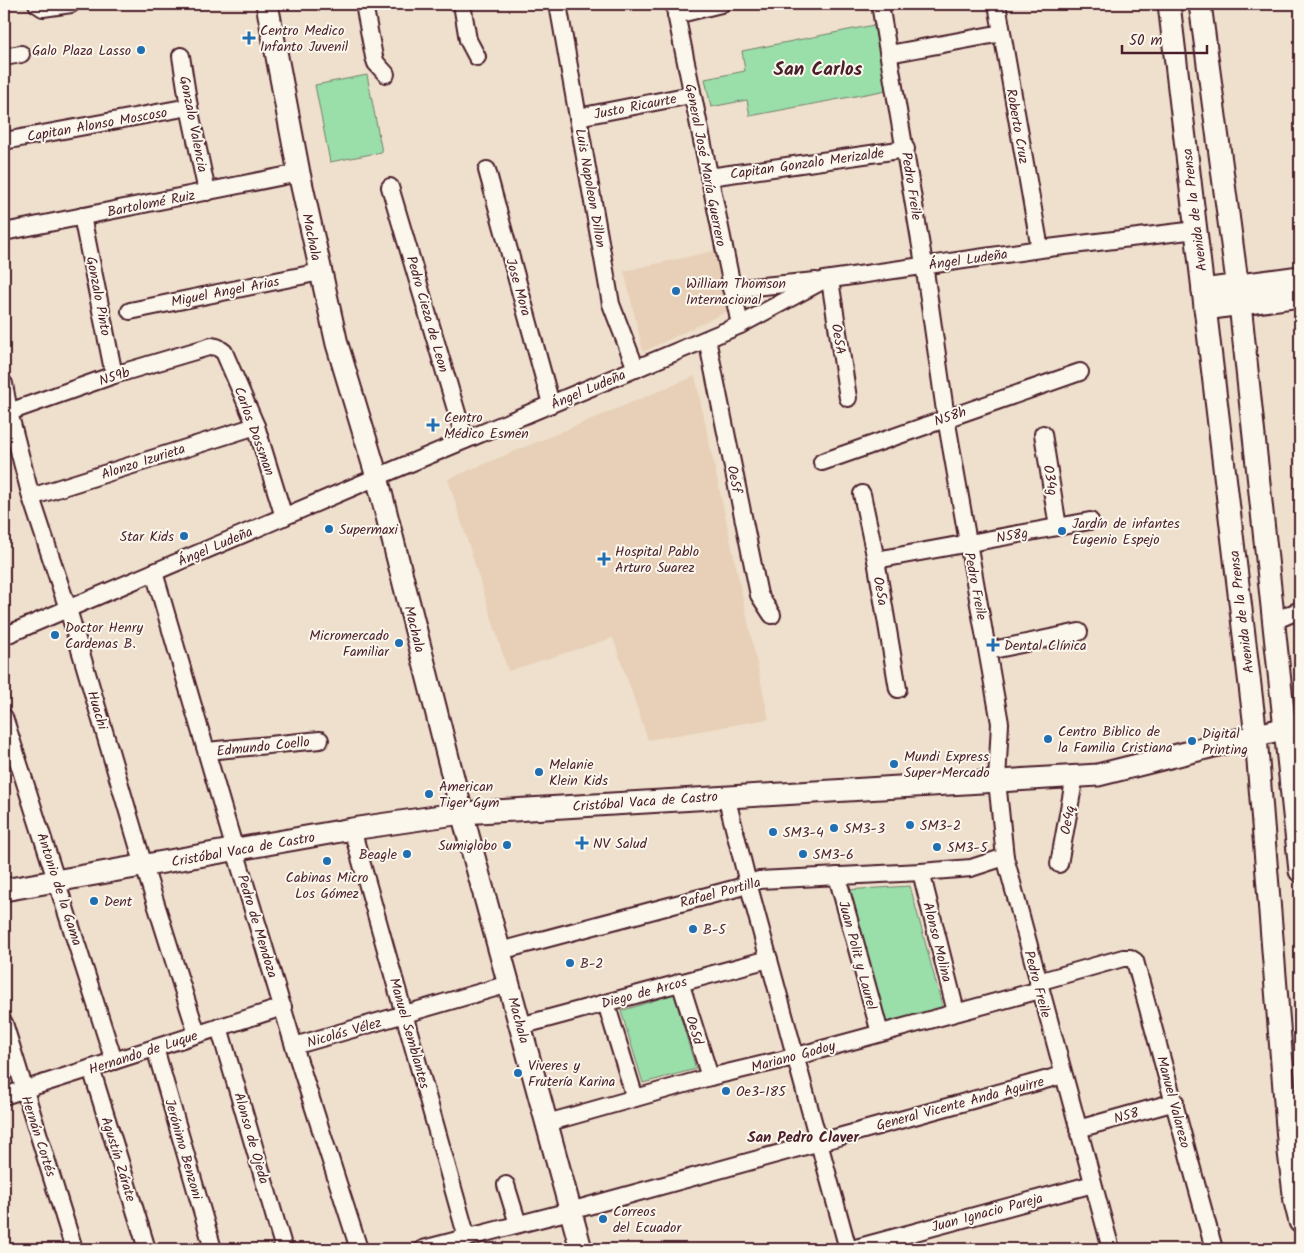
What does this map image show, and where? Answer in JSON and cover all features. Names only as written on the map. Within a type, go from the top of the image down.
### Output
[{"type":"main road","name":"Machala","points":[[268,4],[299,173],[336,344],[377,477],[462,813],[581,1249]]},
{"type":"main road","name":"Avenida de la Prensa","points":[[1169,4],[1256,736],[1288,1152],[1295,1202],[1300,1222]]},
{"type":"main road","points":[[1200,4],[1238,294],[1300,871]]},
{"type":"main road","points":[[1204,300],[1238,294],[1300,277]]},
{"type":"main road","points":[[1238,294],[1300,296]]},
{"type":"main road","name":"Cristóbal Vaca de Castro","points":[[4,890],[352,829],[462,813],[1098,775],[1286,728]]},
{"type":"street","points":[[40,6],[71,4]]},
{"type":"street","points":[[364,4],[376,64],[386,74]]},
{"type":"street","points":[[462,4],[468,40],[476,57]]},
{"type":"street","name":"Luis Napoleon Dillon","points":[[558,4],[611,304],[636,369]]},
{"type":"street","points":[[675,9],[721,4]]},
{"type":"street","name":"Pedro Freile","points":[[880,4],[906,149],[946,418],[1000,723],[998,781],[1004,857],[1111,1249]]},
{"type":"street","name":"Roberto Cruz","points":[[997,4],[1040,249]]},
{"type":"street","name":"General José María Guerrero","points":[[675,9],[691,95],[740,325]]},
{"type":"street","points":[[889,54],[1002,33]]},
{"type":"street","points":[[4,57],[21,54]]},
{"type":"street","name":"Gonzalo Valencia","points":[[181,56],[207,192]]},
{"type":"street","name":"Justo Ricaurte","points":[[578,117],[691,95]]},
{"type":"street","name":"Capitan Alonso Moscoso","points":[[4,141],[190,107]]},
{"type":"street","name":"Capitan Gonzalo Merizalde","points":[[709,177],[906,149]]},
{"type":"street","name":"Jose Mora","points":[[487,170],[552,404]]},
{"type":"street","name":"Bartolomé Ruiz","points":[[4,232],[299,173]]},
{"type":"street","name":"Pedro Cieza de Leon","points":[[390,187],[465,440]]},
{"type":"street","name":"Gonzalo Pinto","points":[[82,216],[114,376]]},
{"type":"street","name":"Ángel Ludeña","points":[[4,636],[284,516],[740,325],[827,280],[924,264],[1196,230]]},
{"type":"street","name":"Miguel Angel Arias","points":[[130,310],[320,272]]},
{"type":"street","points":[[731,289],[827,280]]},
{"type":"street","name":"Oe5A","points":[[827,280],[848,398]]},
{"type":"street","name":"Oe5f","points":[[707,339],[759,595],[772,615]]},
{"type":"street","name":"N59b","points":[[9,412],[114,376],[212,346],[221,349]]},
{"type":"street","name":"Carlos Dossman","points":[[221,349],[226,356],[256,426],[284,516]]},
{"type":"street","name":"N58h","points":[[822,462],[1080,372]]},
{"type":"street","name":"Huachi","points":[[4,384],[9,412],[31,497],[68,609],[144,866],[197,1034]]},
{"type":"street","name":"Alonzo Izurieta","points":[[31,497],[256,426]]},
{"type":"street","name":"O34g","points":[[1043,434],[1058,526]]},
{"type":"street","name":"Oe5a","points":[[862,494],[876,560],[898,689]]},
{"type":"street","name":"N58g","points":[[876,560],[1090,521]]},
{"type":"street","name":"Pedro de Mendoza","points":[[154,572],[282,1007],[359,1249]]},
{"type":"street","points":[[1274,621],[1300,610]]},
{"type":"street","points":[[988,651],[1079,632]]},
{"type":"street","name":"Antonio de la Gama","points":[[4,717],[114,1061]]},
{"type":"street","name":"Edmundo Coello","points":[[207,752],[320,740]]},
{"type":"street","name":"Oe4q","points":[[1059,864],[1075,776]]},
{"type":"street","points":[[726,796],[848,1249]]},
{"type":"street","name":"Manuel Semblantes","points":[[352,829],[467,1238]]},
{"type":"street","name":"Rafael Portilla","points":[[500,951],[759,880],[971,868],[1004,857]]},
{"type":"street","name":"Alonso Molina","points":[[921,872],[956,1012]]},
{"type":"street","name":"Juan Polit y Laurel","points":[[837,876],[880,1033]]},
{"type":"street","name":"Diego de Arcos","points":[[520,1026],[769,958]]},
{"type":"street","name":"Mariano Godoy","points":[[547,1123],[710,1077],[956,1012],[1123,958],[1130,958]]},
{"type":"street","name":"Manuel Valarezo","points":[[1130,958],[1134,961],[1175,1102],[1214,1249]]},
{"type":"street","name":"Oe5d","points":[[680,982],[710,1077]]},
{"type":"street","name":"Nicolás Vélez","points":[[294,1046],[510,984]]},
{"type":"street","points":[[606,1003],[636,1098]]},
{"type":"street","name":"Hernando de Luque","points":[[4,1096],[282,1007]]},
{"type":"street","name":"Hernán Cortés","points":[[4,1023],[74,1249]]},
{"type":"street","name":"Alonso de Ojeda","points":[[219,1027],[284,1249]]},
{"type":"street","name":"Jerónimo Benzoni","points":[[155,1048],[213,1249]]},
{"type":"street","name":"Agustín Zárate","points":[[91,1068],[147,1249]]},
{"type":"street","name":"General Vicente Anda Aguirre","points":[[423,1249],[570,1211],[1063,1075]]},
{"type":"street","name":"N58","points":[[1078,1129],[1175,1102]]},
{"type":"street","name":"Juan Ignacio Pareja","points":[[852,1249],[1093,1184]]},
{"type":"street","points":[[506,1185],[518,1224]]},
{"type":"shaded area","name":"William Thomson Internacional","points":[[714,251],[728,311],[643,352],[624,271]]},
{"type":"shaded area","name":"Hospital Pablo Arturo Suarez","points":[[695,376],[769,719],[648,740],[613,638],[508,671],[448,479]]},
{"type":"green space","points":[[874,25],[887,90],[750,116],[747,100],[711,107],[705,79],[745,71],[742,51]]},
{"type":"green space","points":[[367,75],[382,152],[330,162],[315,85]]},
{"type":"green space","points":[[910,886],[943,1009],[884,1026],[845,890]]},
{"type":"green space","points":[[674,994],[696,1069],[643,1083],[621,1011]]},
{"type":"place","name":"Centro Medico Infanto Juvenil","points":[[249,38]]},
{"type":"place","name":"Galo Plaza Lasso","points":[[141,50]]},
{"type":"place","name":"William Thomson Internacional","points":[[676,291]]},
{"type":"place","name":"Centro Médico Esmen","points":[[433,425]]},
{"type":"place","name":"Supermaxi","points":[[329,529]]},
{"type":"place","name":"Jardín de infantes Eugenio Espejo","points":[[1062,531]]},
{"type":"place","name":"Star Kids","points":[[184,536]]},
{"type":"place","name":"Hospital Pablo Arturo Suarez","points":[[604,559]]},
{"type":"place","name":"Doctor Henry Cardenas B.","points":[[55,635]]},
{"type":"place","name":"Micromercado Familiar","points":[[399,643]]},
{"type":"place","name":"Dental Clínica","points":[[993,645]]},
{"type":"place","name":"Centro Biblico de la Familia Cristiana","points":[[1048,739]]},
{"type":"place","name":"Digital Printing","points":[[1192,741]]},
{"type":"place","name":"Mundi Express Super Mercado","points":[[894,764]]},
{"type":"place","name":"Melanie Klein Kids","points":[[539,772]]},
{"type":"place","name":"American Tiger Gym","points":[[429,794]]},
{"type":"place","name":"SM3-2","points":[[910,825]]},
{"type":"place","name":"SM3-3","points":[[834,828]]},
{"type":"place","name":"SM3-4","points":[[773,832]]},
{"type":"place","name":"NV Salud","points":[[582,843]]},
{"type":"place","name":"Sumiglobo","points":[[507,845]]},
{"type":"place","name":"SM3-5","points":[[937,847]]},
{"type":"place","name":"Beagle","points":[[407,854]]},
{"type":"place","name":"SM3-6","points":[[803,854]]},
{"type":"place","name":"Cabinas Micro Los Gómez","points":[[327,861]]},
{"type":"place","name":"Dent","points":[[94,901]]},
{"type":"place","name":"B-5","points":[[693,929]]},
{"type":"place","name":"B-2","points":[[570,963]]},
{"type":"place","name":"Viveres y Frutería Karina","points":[[518,1073]]},
{"type":"place","name":"Oe3-185","points":[[726,1091]]},
{"type":"place","name":"Correos del Ecuador","points":[[603,1219]]},
{"type":"district","name":"San Carlos","points":[[818,68]]},
{"type":"district","name":"San Pedro Claver","points":[[803,1137]]}]
